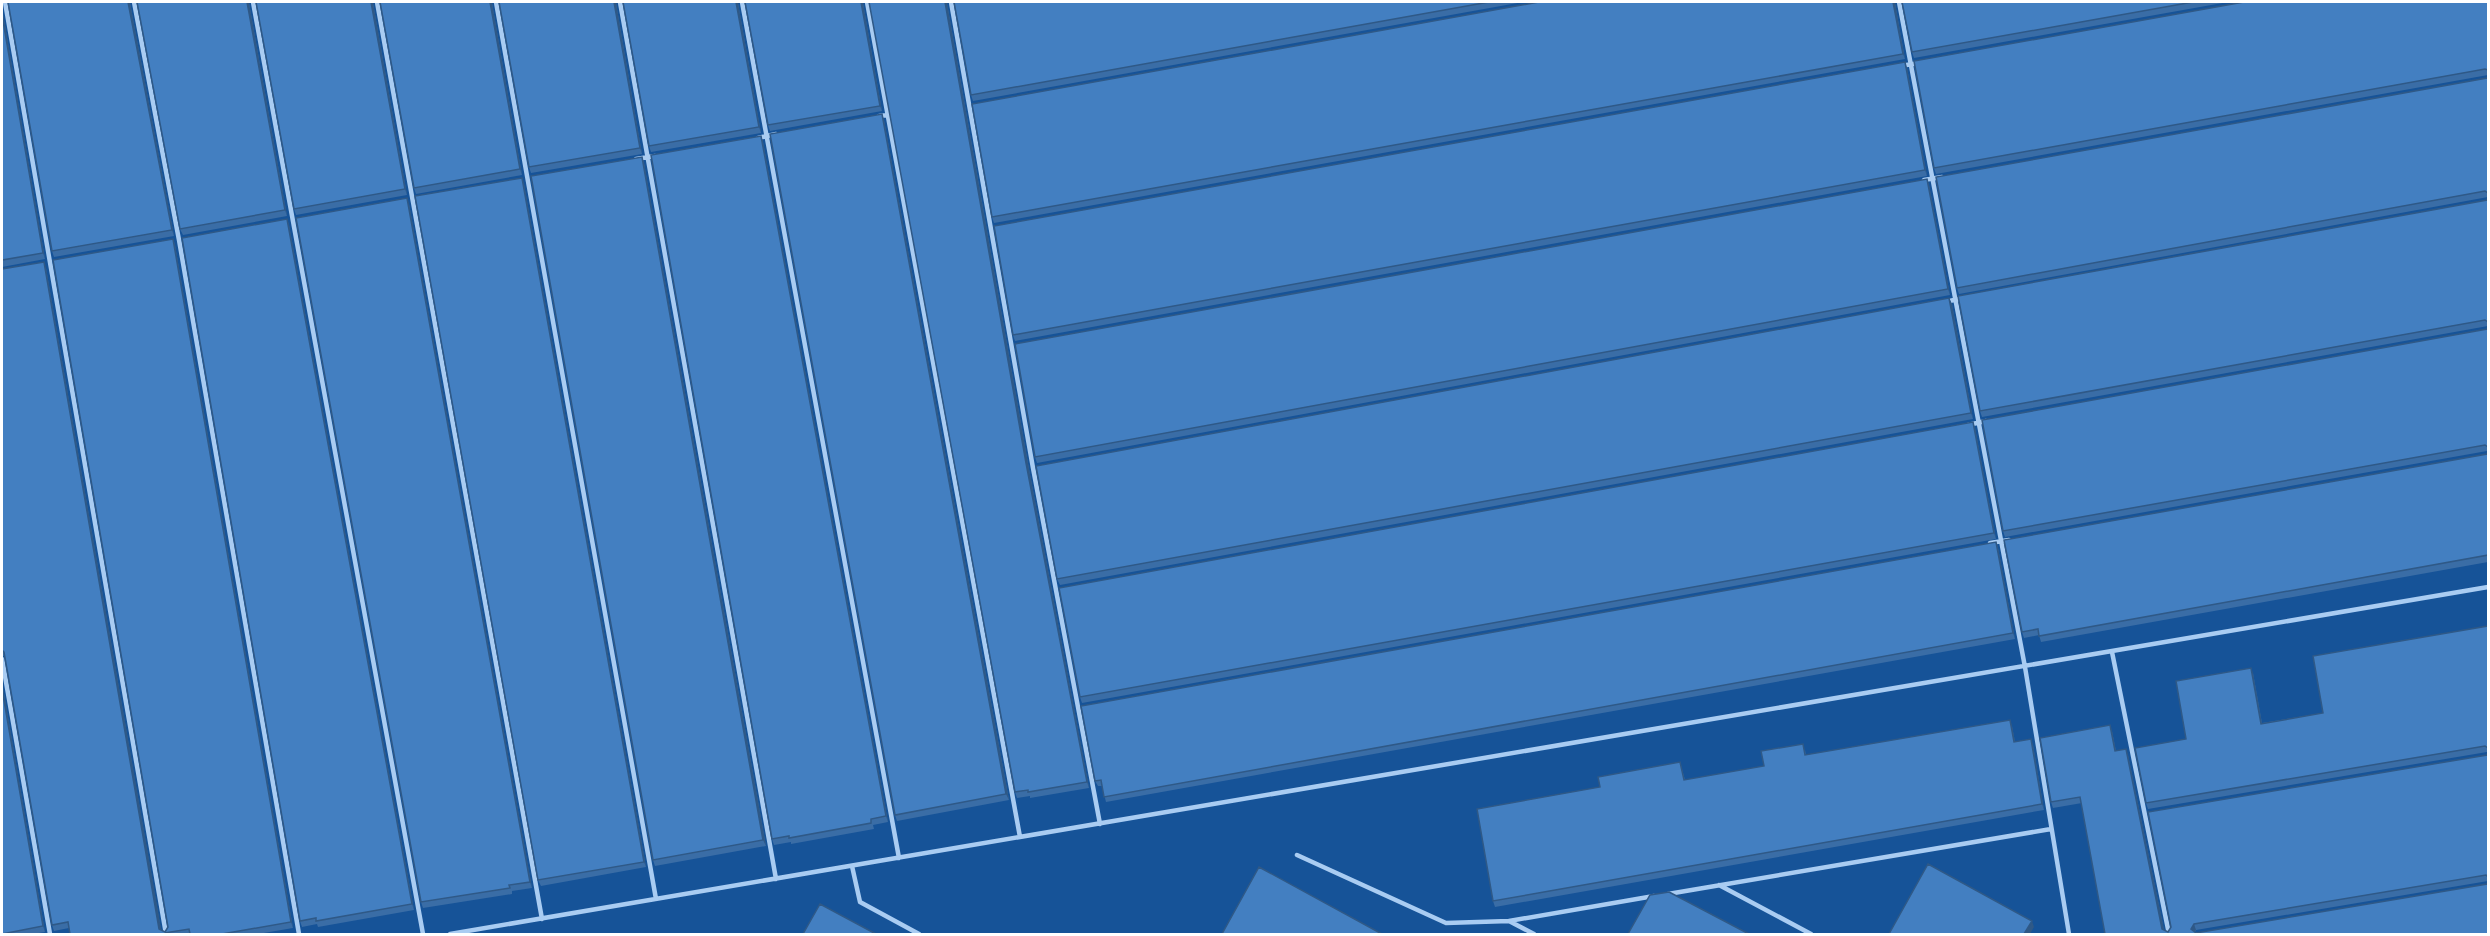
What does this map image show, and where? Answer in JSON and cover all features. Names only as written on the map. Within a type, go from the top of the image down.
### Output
[{"type":"lane","points":[[5,2],[52,262],[166,934]]},
{"type":"lane","points":[[134,2],[179,240],[299,934]]},
{"type":"lane","points":[[252,2],[423,934]]},
{"type":"lane","points":[[377,2],[542,919]]},
{"type":"lane","points":[[496,2],[656,899]]},
{"type":"lane","points":[[620,2],[776,879]]},
{"type":"lane","points":[[742,2],[899,858]]},
{"type":"lane","points":[[867,2],[1020,837]]},
{"type":"lane","points":[[951,2],[1033,468],[1100,824]]},
{"type":"lane","points":[[1899,2],[2025,667],[2069,934]]},
{"type":"lane","points":[[1887,68],[1923,62]]},
{"type":"lane","points":[[969,106],[981,104]]},
{"type":"lane","points":[[877,117],[888,115]]},
{"type":"lane","points":[[756,138],[777,134]]},
{"type":"lane","points":[[626,161],[659,155]]},
{"type":"lane","points":[[517,180],[539,176]]},
{"type":"lane","points":[[1921,181],[1944,177]]},
{"type":"lane","points":[[402,200],[413,198]]},
{"type":"lane","points":[[291,220],[302,218]]},
{"type":"lane","points":[[991,228],[1003,225]]},
{"type":"lane","points":[[167,242],[190,238]]},
{"type":"lane","points":[[42,264],[52,262]]},
{"type":"lane","points":[[1932,304],[1967,297]]},
{"type":"lane","points":[[1012,346],[1024,344]]},
{"type":"lane","points":[[1956,427],[1990,420]]},
{"type":"lane","points":[[1033,468],[1045,465]]},
{"type":"lane","points":[[1978,545],[2013,539]]},
{"type":"lane","points":[[450,934],[2488,587]]},
{"type":"lane","points":[[1056,590],[1067,588]]},
{"type":"lane","points":[[2112,652],[2169,934]]},
{"type":"lane","points":[[2,659],[50,934]]},
{"type":"lane","points":[[1078,708],[1090,706]]},
{"type":"lane","points":[[2145,814],[2157,812]]},
{"type":"lane","points":[[1297,855],[1446,923],[1509,921],[2051,829]]},
{"type":"lane","points":[[852,866],[860,902],[920,934]]},
{"type":"lane","points":[[1719,885],[1811,934]]},
{"type":"lane","points":[[1509,921],[1534,934]]},
{"type":"building","points":[[8,2],[128,2],[172,230],[52,251]]},
{"type":"building","points":[[137,2],[247,2],[285,210],[180,229]]},
{"type":"building","points":[[256,2],[371,2],[405,189],[294,209]]},
{"type":"building","points":[[380,2],[490,2],[520,169],[414,188]]},
{"type":"building","points":[[499,2],[614,2],[640,148],[529,167]]},
{"type":"building","points":[[623,2],[736,2],[759,127],[649,146]]},
{"type":"building","points":[[745,2],[861,2],[880,106],[768,125]]},
{"type":"building","points":[[869,2],[945,2],[1026,463],[1087,782],[1015,792]]},
{"type":"building","points":[[954,2],[1489,2],[971,95]]},
{"type":"building","points":[[1539,2],[1893,2],[1903,54],[992,217],[972,104]]},
{"type":"building","points":[[1902,2],[2193,2],[1912,52]]},
{"type":"building","points":[[2244,2],[2488,2],[2488,70],[1934,168],[1914,61]]},
{"type":"building","points":[[2,15],[43,253],[2,260]]},
{"type":"building","points":[[1905,62],[1925,170],[1013,335],[994,226]]},
{"type":"building","points":[[2488,76],[2488,193],[2485,191],[1957,288],[1936,177]]},
{"type":"building","points":[[882,114],[1006,794],[895,815],[770,134]]},
{"type":"building","points":[[761,136],[886,816],[871,819],[871,823],[772,839],[651,155]]},
{"type":"building","points":[[642,157],[763,840],[653,860],[531,176]]},
{"type":"building","points":[[522,178],[644,862],[538,880],[415,196]]},
{"type":"building","points":[[1927,179],[1948,289],[1035,457],[1015,344]]},
{"type":"building","points":[[2488,196],[2488,322],[2485,320],[1980,411],[1958,296],[2487,200]]},
{"type":"building","points":[[407,198],[530,882],[509,885],[510,888],[421,902],[296,218]]},
{"type":"building","points":[[287,219],[412,904],[316,921],[316,918],[300,921],[182,238]]},
{"type":"building","points":[[173,239],[291,922],[222,934],[190,934],[189,929],[158,934],[70,934],[68,922],[52,925],[2,650],[2,269],[44,262],[159,929],[165,932],[168,927],[53,260]]},
{"type":"building","points":[[1949,298],[1971,413],[1057,579],[1036,466]]},
{"type":"building","points":[[2488,325],[2488,447],[2485,445],[2003,531],[1982,420],[2487,329]]},
{"type":"building","points":[[1973,422],[1994,533],[1080,697],[1059,588]]},
{"type":"building","points":[[2488,450],[2488,555],[2039,636],[2038,629],[2022,632],[2004,540],[2487,454]]},
{"type":"building","points":[[1996,542],[2013,633],[1104,797],[1101,780],[1095,781],[1081,706]]},
{"type":"building","points":[[2488,626],[2488,748],[2485,746],[2146,803],[2135,748],[2186,739],[2176,681],[2251,668],[2261,724],[2323,713],[2313,656]]},
{"type":"building","points":[[2,689],[43,926],[2,934]]},
{"type":"building","points":[[2010,720],[2014,742],[2031,739],[2042,804],[1493,901],[1477,809],[1600,787],[1598,777],[1680,762],[1684,780],[1764,766],[1761,751],[1803,744],[1805,755]]},
{"type":"building","points":[[2110,725],[2115,751],[2126,749],[2162,929],[2168,932],[2171,927],[2148,812],[2487,755],[2488,752],[2488,877],[2486,875],[2194,924],[2191,929],[2196,933],[2487,884],[2488,881],[2488,934],[2105,934],[2080,797],[2051,802],[2040,738]]},
{"type":"building","points":[[1928,864],[2032,921],[2024,934],[1889,934]]},
{"type":"building","points":[[1259,867],[1382,934],[1222,934]]},
{"type":"building","points":[[1669,892],[1749,934],[1628,934],[1650,895]]},
{"type":"building","points":[[820,904],[876,934],[803,934]]}]
